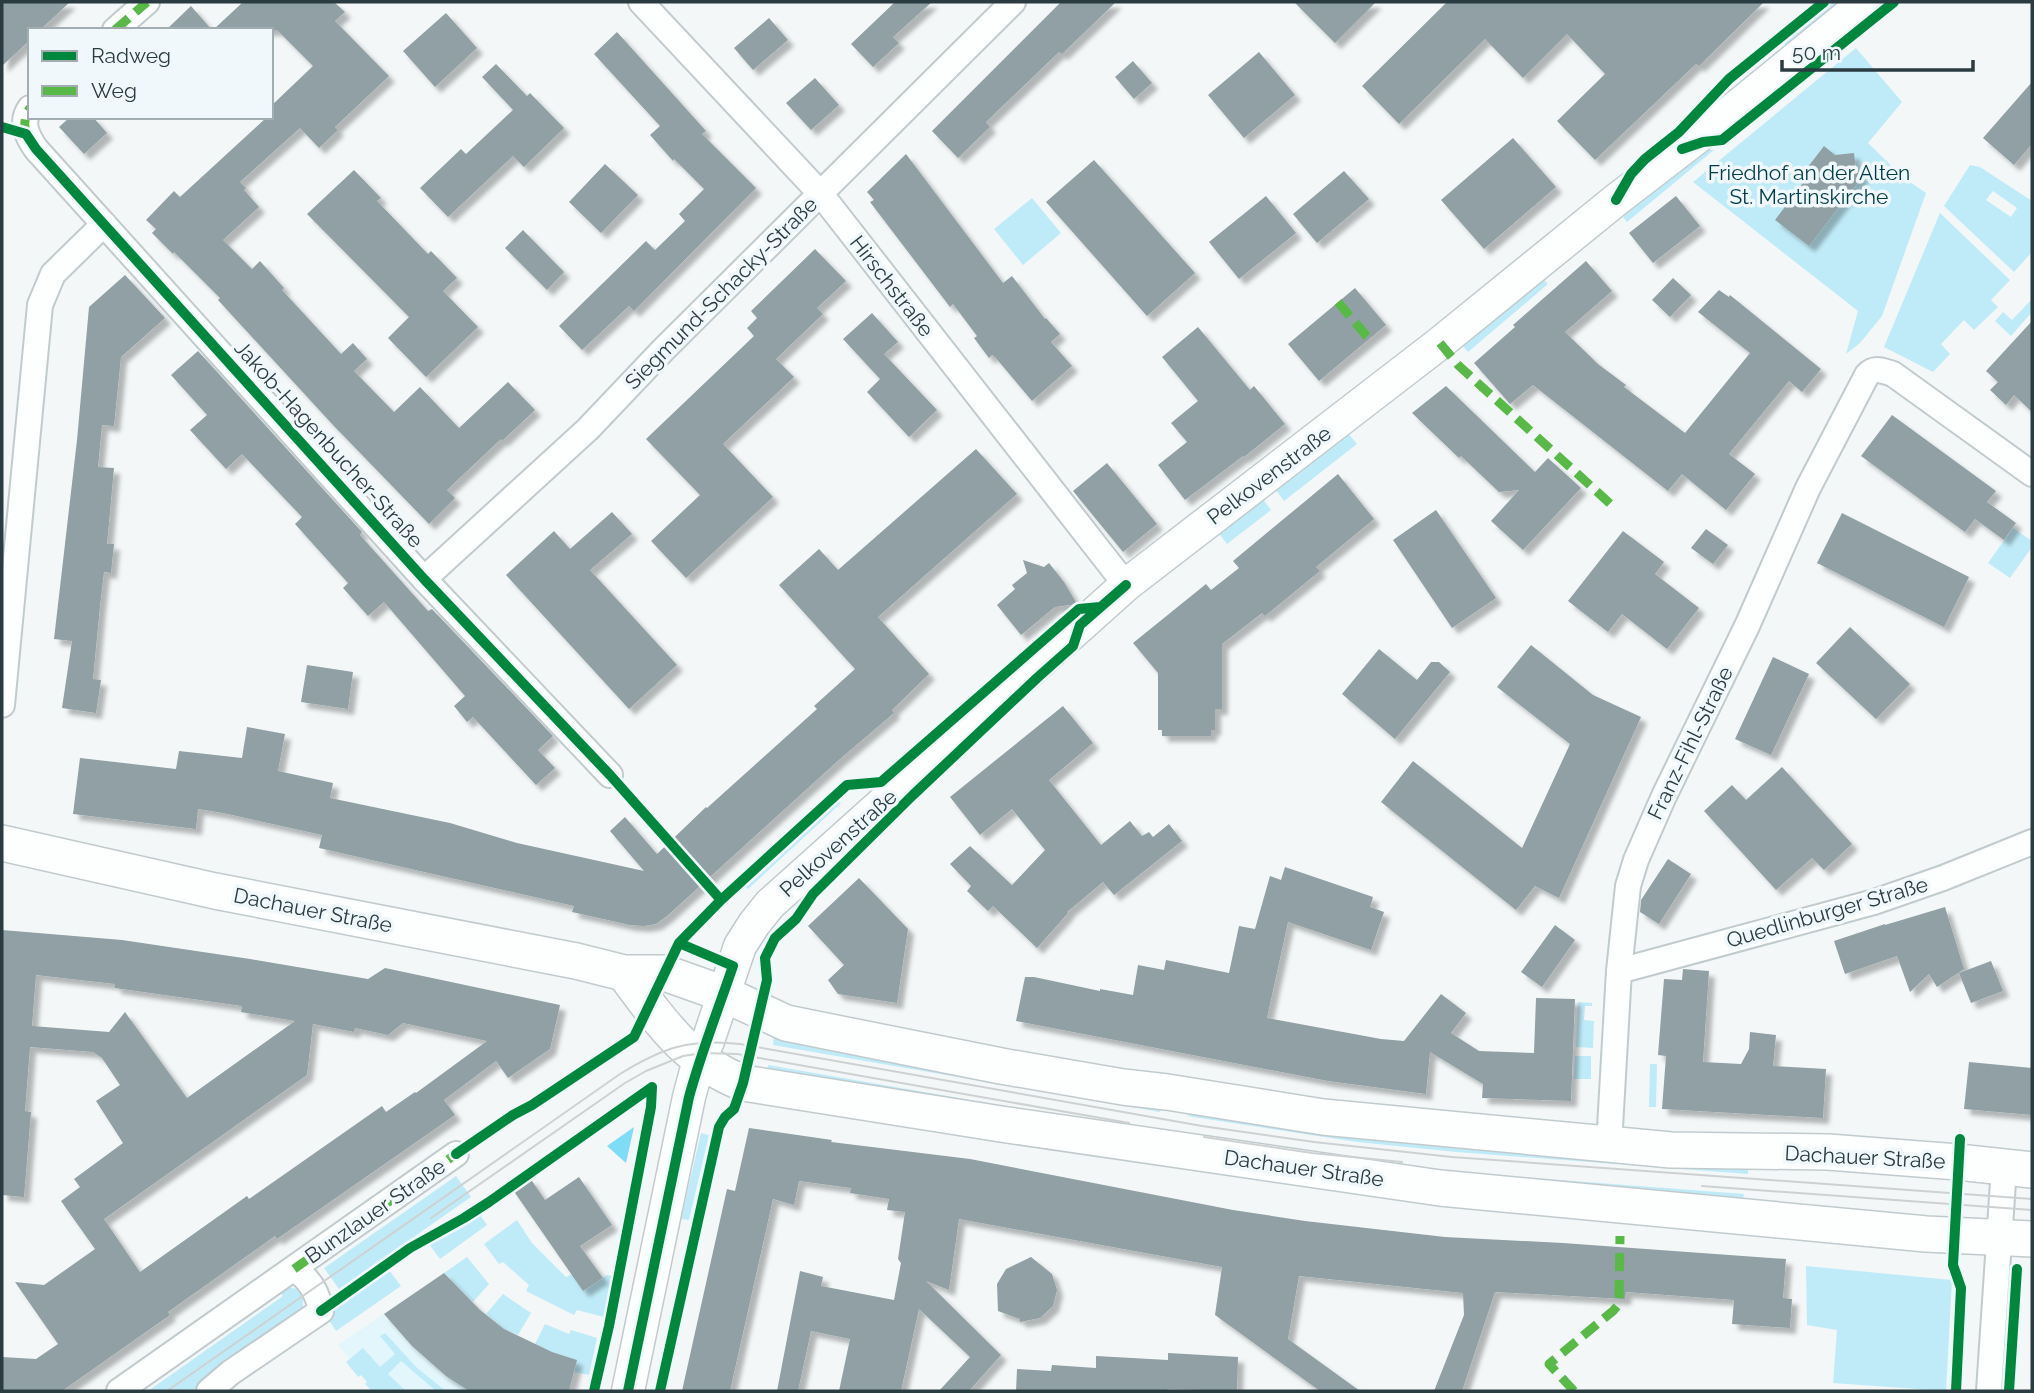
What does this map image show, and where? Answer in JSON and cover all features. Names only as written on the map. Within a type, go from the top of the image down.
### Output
[{"type":"main road","name":"Dachauer Straße","points":[[2,843],[215,891],[576,961],[624,974],[665,973],[724,994],[786,1023],[980,1062],[1109,1084],[1323,1117],[1609,1145],[1671,1150],[1828,1152],[2018,1168]]},
{"type":"main road","name":"Dachauer Straße","points":[[624,974],[659,1021],[699,1060],[743,1083],[1001,1124],[1440,1188],[1926,1234],[2016,1239]]},
{"type":"street","points":[[117,28],[147,2]]},
{"type":"street","name":"Hirschstraße","points":[[642,2],[820,194],[1126,585]]},
{"type":"street","name":"Siegmund-Schacky-Straße","points":[[425,579],[588,429],[1013,2]]},
{"type":"street","name":"Pelkovenstraße","points":[[628,1391],[699,1060],[740,946],[770,904],[1126,585],[1440,343],[1616,200],[1729,114],[1864,2]]},
{"type":"street","name":"Jakob-Hagenbucher-Straße","points":[[28,111],[25,115],[26,134],[36,149],[425,579],[610,775]]},
{"type":"street","points":[[2,705],[40,305],[53,274],[104,224]]},
{"type":"street","name":"Franz-Fihl-Straße","points":[[1609,1145],[1619,971],[1628,886],[1647,833],[1747,626],[1808,488],[1867,375],[1872,370],[1893,374],[2032,474]]},
{"type":"street","name":"Quedlinburger Straße","points":[[1619,971],[1874,902],[2032,842]]},
{"type":"street","name":"Bunzlauer Straße","points":[[119,1391],[456,1154]]},
{"type":"street","points":[[1989,1391],[2016,1239],[2018,1168]]},
{"type":"street","name":"Bunzlauer Straße","points":[[209,1391],[230,1373],[321,1311],[314,1288],[304,1275],[295,1269]]},
{"type":"shaded area","points":[[444,1273],[480,1310],[504,1329],[552,1352],[576,1360],[570,1391],[376,1391],[338,1345]]},
{"type":"green space","points":[[1830,2],[1844,2],[1788,48],[1782,41]]},
{"type":"green space","name":"Friedhof an der Alten St. Martinskirche","points":[[1856,48],[1902,102],[1868,143],[1904,178],[1926,193],[1882,316],[1860,343],[1846,354],[1858,311],[1693,182]]},
{"type":"green space","points":[[1703,150],[1714,150],[1627,222],[1623,217]]},
{"type":"green space","points":[[1970,165],[1980,167],[2032,201],[2032,252],[2014,272],[1944,206]],"holes":[[[1993,191],[2017,208],[2011,217],[1986,200]]]},
{"type":"green space","points":[[1032,198],[1061,233],[1023,265],[994,229]]},
{"type":"green space","points":[[1940,213],[2010,280],[1991,300],[1998,307],[1974,330],[1964,320],[1941,344],[1950,354],[1933,372],[1884,347]]},
{"type":"green space","points":[[1544,280],[1548,284],[1468,352],[1463,346]]},
{"type":"green space","points":[[2032,299],[2032,312],[2011,336],[1995,321],[2003,312],[2012,320]]},
{"type":"green space","points":[[1348,433],[1357,444],[1284,501],[1275,489]]},
{"type":"green space","points":[[1262,498],[1271,510],[1227,544],[1217,531]]},
{"type":"green space","points":[[2013,528],[2032,541],[2032,547],[2010,578],[1988,563]]},
{"type":"green space","points":[[836,798],[841,803],[748,889],[743,884]]},
{"type":"green space","points":[[1578,1002],[1592,1003],[1592,1006],[1585,1006],[1584,1020],[1594,1021],[1593,1048],[1576,1047]]},
{"type":"green space","points":[[774,1036],[1161,1108],[1160,1112],[773,1045]]},
{"type":"green space","points":[[1575,1056],[1591,1056],[1591,1079],[1574,1079]]},
{"type":"green space","points":[[1650,1064],[1657,1064],[1656,1107],[1649,1107]]},
{"type":"green space","points":[[768,1065],[1172,1135],[767,1075]]},
{"type":"green space","points":[[1193,1113],[1378,1140],[1457,1148],[1641,1163],[1748,1165],[1748,1174],[1357,1142],[1187,1116]]},
{"type":"green space","points":[[701,1133],[709,1135],[689,1220],[681,1219]]},
{"type":"green space","points":[[1442,1171],[1744,1194],[1742,1203],[1468,1179]]},
{"type":"green space","points":[[456,1176],[471,1197],[339,1289],[324,1268]]},
{"type":"green space","points":[[480,1215],[487,1225],[440,1259],[429,1244]]},
{"type":"green space","points":[[517,1220],[532,1243],[566,1277],[572,1274],[583,1291],[607,1275],[614,1276],[604,1317],[577,1310],[574,1315],[526,1291],[529,1285],[503,1262],[499,1264],[484,1244]]},
{"type":"green space","points":[[467,1257],[489,1284],[473,1302],[444,1273]]},
{"type":"green space","points":[[1806,1266],[1952,1280],[1946,1391],[1833,1383],[1837,1330],[1807,1325]]},
{"type":"green space","points":[[389,1270],[401,1286],[336,1331],[328,1319],[339,1304]]},
{"type":"green space","points":[[278,1289],[298,1289],[303,1298],[303,1312],[192,1391],[148,1391],[283,1296]]},
{"type":"green space","points":[[503,1294],[531,1313],[518,1335],[504,1329],[486,1314]]},
{"type":"green space","points":[[545,1324],[569,1334],[571,1330],[597,1338],[589,1375],[574,1372],[576,1360],[535,1344]]},
{"type":"green space","points":[[385,1333],[417,1368],[446,1391],[436,1391],[401,1361],[388,1374],[406,1391],[372,1391],[361,1375],[358,1377],[346,1362],[363,1348],[380,1367],[395,1354],[380,1336]]},
{"type":"water","points":[[634,1127],[626,1163],[607,1146]]},
{"type":"building","points":[[2,2],[70,2],[42,28],[28,28],[28,42],[2,66]]},
{"type":"building","points":[[243,2],[334,2],[345,12],[335,21],[389,76],[335,127],[338,130],[319,148],[300,128],[240,182],[259,207],[223,240],[252,269],[260,261],[284,288],[282,290],[341,354],[353,343],[367,359],[354,371],[394,412],[420,387],[459,428],[508,382],[535,410],[447,490],[455,498],[429,524],[333,425],[218,300],[220,298],[152,233],[156,229],[146,220],[174,191],[180,197],[265,119],[273,119],[273,104],[313,66],[273,28],[215,28]]},
{"type":"building","points":[[895,2],[932,2],[893,37],[899,43],[873,67],[851,44]]},
{"type":"building","points":[[1061,2],[1116,2],[986,122],[990,127],[958,158],[932,131]]},
{"type":"building","points":[[1294,2],[1376,2],[1335,43]]},
{"type":"building","points":[[1447,2],[1764,2],[1699,66],[1696,64],[1595,160],[1557,121],[1605,74],[1567,34],[1523,78],[1485,39],[1399,124],[1362,86]]},
{"type":"building","points":[[191,6],[210,28],[168,28]]},
{"type":"building","points":[[446,13],[477,48],[435,87],[403,51]]},
{"type":"building","points":[[769,18],[788,40],[753,70],[734,48]]},
{"type":"building","points":[[617,32],[706,131],[702,134],[756,188],[634,311],[629,306],[582,350],[559,326],[646,241],[655,250],[685,221],[679,214],[704,189],[674,159],[673,161],[650,135],[660,126],[594,54]]},
{"type":"building","points":[[1259,52],[1295,95],[1244,138],[1208,95]]},
{"type":"building","points":[[1133,61],[1152,83],[1134,99],[1115,77]]},
{"type":"building","points":[[496,64],[527,96],[530,93],[564,128],[524,167],[513,156],[448,217],[420,188],[461,149],[466,154],[513,110],[482,77]]},
{"type":"building","points":[[815,78],[839,105],[811,130],[786,103]]},
{"type":"building","points":[[2032,82],[2032,144],[2014,165],[1983,138]]},
{"type":"building","points":[[68,119],[95,119],[107,133],[84,154],[59,127]]},
{"type":"building","points":[[1513,138],[1556,187],[1484,249],[1441,200]]},
{"type":"building","points":[[1824,146],[1835,155],[1854,153],[1856,171],[1863,176],[1809,246],[1775,220],[1803,183],[1798,180]]},
{"type":"building","points":[[906,154],[1003,283],[1012,276],[1060,334],[1051,342],[1072,366],[1032,401],[995,357],[992,355],[989,358],[974,338],[977,336],[953,304],[950,307],[870,202],[874,200],[867,192]]},
{"type":"building","points":[[1094,160],[1195,273],[1147,316],[1046,202]]},
{"type":"building","points":[[605,164],[638,195],[601,233],[569,202]]},
{"type":"building","points":[[354,170],[381,198],[377,201],[428,254],[431,251],[457,278],[443,291],[478,327],[426,377],[388,338],[409,317],[307,214]]},
{"type":"building","points":[[1344,171],[1369,199],[1317,243],[1293,214]]},
{"type":"building","points":[[1266,196],[1296,233],[1239,279],[1209,242]]},
{"type":"building","points":[[1676,196],[1700,226],[1653,263],[1629,233]]},
{"type":"building","points":[[523,230],[564,272],[547,290],[505,248]]},
{"type":"building","points":[[815,249],[846,281],[817,308],[823,314],[776,359],[794,377],[723,444],[773,497],[686,578],[651,541],[700,495],[646,439],[754,336],[747,328],[757,318],[751,311]]},
{"type":"building","points":[[1586,261],[1612,291],[1565,332],[1598,364],[1626,385],[1624,387],[1685,433],[1750,353],[1698,312],[1719,290],[1729,297],[1730,295],[1821,369],[1802,392],[1789,381],[1729,454],[1755,474],[1726,510],[1682,474],[1668,491],[1533,385],[1510,404],[1474,363]]},
{"type":"building","points":[[125,275],[165,318],[121,357],[114,426],[102,425],[98,467],[114,468],[107,544],[114,544],[111,573],[104,572],[100,606],[93,679],[101,680],[96,713],[62,708],[72,641],[54,639],[89,307]]},
{"type":"building","points":[[1673,278],[1691,295],[1670,317],[1652,300]]},
{"type":"building","points":[[1355,288],[1386,325],[1319,381],[1288,344]]},
{"type":"building","points":[[872,313],[898,342],[884,354],[937,410],[909,437],[867,392],[880,379],[843,339]]},
{"type":"building","points":[[2032,321],[2032,412],[2014,395],[2006,405],[1990,390],[1998,382],[1986,371]]},
{"type":"building","points":[[1198,327],[1250,390],[1254,386],[1285,424],[1185,500],[1158,465],[1187,442],[1171,423],[1198,401],[1162,357]]},
{"type":"building","points":[[198,351],[362,532],[360,535],[428,611],[432,609],[553,736],[538,750],[555,768],[536,785],[473,717],[467,722],[454,706],[465,696],[384,602],[368,616],[343,588],[348,583],[295,524],[302,517],[242,454],[226,469],[190,430],[207,415],[171,375]]},
{"type":"building","points":[[1446,386],[1535,472],[1548,458],[1581,488],[1523,550],[1491,521],[1519,490],[1499,492],[1412,413]]},
{"type":"building","points":[[1892,415],[1996,491],[1987,502],[2016,523],[2004,540],[1975,519],[1965,532],[1861,456]]},
{"type":"building","points":[[976,449],[1017,494],[878,617],[929,674],[892,710],[894,713],[656,924],[630,925],[572,912],[574,906],[319,848],[322,835],[223,813],[198,809],[196,829],[73,814],[80,758],[176,769],[179,751],[242,758],[247,727],[285,734],[278,771],[333,783],[330,798],[450,823],[517,843],[644,871],[610,831],[625,817],[657,854],[817,709],[814,706],[855,669],[779,585],[819,549],[838,570]]},
{"type":"building","points":[[1107,463],[1157,524],[1123,552],[1073,491]]},
{"type":"building","points":[[1338,474],[1374,519],[1316,567],[1320,571],[1265,616],[1262,613],[1222,644],[1222,709],[1215,709],[1215,730],[1211,730],[1211,736],[1162,736],[1162,730],[1158,730],[1158,673],[1133,643],[1206,584],[1211,590],[1239,568],[1233,561]]},
{"type":"building","points":[[1436,510],[1496,598],[1452,628],[1393,540]]},
{"type":"building","points":[[612,512],[632,534],[590,570],[677,665],[629,709],[506,575],[554,531],[570,549]]},
{"type":"building","points":[[1842,513],[1969,577],[1944,627],[1817,563]]},
{"type":"building","points":[[1706,529],[1728,545],[1713,564],[1691,548]]},
{"type":"building","points":[[1623,531],[1664,562],[1655,574],[1699,608],[1667,649],[1622,614],[1608,632],[1568,601]]},
{"type":"building","points":[[1023,560],[1044,567],[1049,563],[1077,604],[1055,607],[1021,635],[997,605],[1015,589],[1012,585],[1027,573]]},
{"type":"building","points":[[1850,627],[1910,684],[1876,719],[1816,663]]},
{"type":"building","points":[[1531,645],[1593,695],[1641,717],[1559,898],[1535,886],[1516,910],[1381,802],[1413,761],[1522,848],[1570,744],[1497,687]]},
{"type":"building","points":[[1379,649],[1417,680],[1431,662],[1439,662],[1450,672],[1395,739],[1342,694]]},
{"type":"building","points":[[1773,657],[1809,674],[1771,755],[1735,739]]},
{"type":"building","points":[[307,665],[353,672],[348,709],[301,702]]},
{"type":"building","points":[[1063,706],[1093,743],[1049,780],[1101,845],[1130,821],[1142,836],[1149,832],[1153,837],[1169,824],[1182,841],[1114,895],[1103,882],[1067,912],[1037,948],[993,906],[988,911],[967,891],[971,886],[950,864],[970,846],[1012,885],[1045,850],[1012,809],[980,835],[950,797]]},
{"type":"building","points":[[1782,767],[1852,844],[1824,870],[1812,858],[1776,890],[1704,811],[1732,785],[1746,800]]},
{"type":"building","points":[[1668,859],[1691,874],[1659,924],[1640,912],[1641,900]]},
{"type":"building","points":[[1285,867],[1373,897],[1370,907],[1384,912],[1371,950],[1288,922],[1267,1018],[1404,1041],[1441,994],[1466,1013],[1451,1033],[1479,1051],[1534,1053],[1536,998],[1575,999],[1571,1101],[1482,1098],[1483,1084],[1430,1052],[1426,1094],[1328,1081],[1016,1021],[1025,977],[1133,995],[1138,965],[1164,970],[1166,960],[1229,973],[1239,926],[1255,929],[1270,876],[1281,880]]},
{"type":"building","points":[[859,878],[908,929],[897,1003],[838,994],[828,980],[844,965],[808,926]]},
{"type":"building","points":[[1945,907],[1964,969],[1937,987],[1929,974],[1910,992],[1897,956],[1845,974],[1834,941]]},
{"type":"building","points":[[1555,925],[1575,940],[1542,987],[1521,972]]},
{"type":"building","points":[[2,930],[122,940],[368,979],[385,968],[560,1005],[550,1049],[508,1078],[496,1061],[444,1100],[455,1115],[277,1239],[275,1236],[62,1391],[2,1391],[2,1357],[36,1359],[58,1344],[15,1282],[44,1285],[95,1249],[61,1201],[80,1187],[74,1179],[123,1143],[96,1101],[120,1085],[102,1058],[93,1052],[30,1047],[25,1111],[31,1112],[24,1197],[2,1195]],"holes":[[[36,975],[115,984],[115,988],[242,1006],[241,1012],[295,1021],[187,1098],[125,1012],[109,1032],[32,1026]],[[403,1023],[487,1041],[386,1112],[382,1106],[249,1199],[247,1196],[140,1272],[104,1219],[307,1075],[313,1024],[354,1032],[355,1028],[388,1035]]]},
{"type":"building","points":[[1991,961],[2003,991],[1971,1003],[1959,973]]},
{"type":"building","points":[[1683,969],[1709,971],[1703,1062],[1741,1064],[1749,1049],[1750,1032],[1776,1035],[1773,1066],[1826,1069],[1823,1118],[1662,1109],[1666,1056],[1658,1055],[1664,979],[1682,980]]},
{"type":"building","points":[[1969,1062],[2032,1068],[2032,1115],[1964,1109]]},
{"type":"building","points":[[749,1128],[832,1140],[831,1142],[970,1159],[1233,1210],[1305,1221],[1445,1237],[1786,1259],[1783,1298],[1792,1299],[1790,1328],[1732,1324],[1734,1300],[1626,1292],[1625,1299],[1495,1292],[1462,1391],[1434,1391],[1464,1315],[1463,1293],[1299,1276],[1288,1339],[1360,1391],[1320,1391],[1215,1315],[1222,1267],[959,1219],[949,1290],[926,1281],[1001,1355],[969,1391],[939,1391],[970,1357],[919,1309],[901,1391],[839,1391],[850,1339],[811,1331],[798,1391],[777,1391],[800,1271],[823,1277],[821,1286],[894,1300],[901,1263],[898,1259],[905,1212],[887,1210],[889,1199],[850,1193],[851,1188],[799,1181],[794,1205],[773,1199],[730,1391],[682,1391],[727,1189],[735,1191]]},
{"type":"building","points":[[579,1177],[612,1225],[580,1246],[603,1278],[583,1291],[513,1190],[530,1178],[545,1200]]},
{"type":"building","points":[[1031,1257],[1052,1274],[1057,1290],[1053,1306],[1040,1318],[1020,1322],[1020,1319],[998,1311],[997,1284],[1006,1269]]},
{"type":"building","points":[[444,1273],[480,1310],[504,1329],[552,1352],[577,1360],[569,1391],[469,1391],[446,1376],[412,1346],[384,1314]]},
{"type":"building","points":[[1168,1353],[1238,1357],[1237,1391],[1016,1391],[1017,1369],[1051,1371],[1052,1365],[1096,1368],[1096,1356],[1168,1360]]},
{"type":"tram line","points":[[167,1391],[620,1074],[663,1052],[706,1042],[740,1044],[1202,1126],[1314,1142],[1452,1157],[2032,1199]]},
{"type":"tram line","points":[[431,1218],[625,1083],[683,1056],[703,1053],[737,1054],[1129,1123]]},
{"type":"tram line","points":[[1204,1137],[1312,1153],[1402,1162]]},
{"type":"tram line","points":[[1702,1186],[2032,1210]]},
{"type":"marked path","points":[[117,28],[147,2]]},
{"type":"marked path","points":[[28,112],[25,130],[28,137]]},
{"type":"marked path","points":[[1338,302],[1369,339]]},
{"type":"marked path","points":[[1440,343],[1458,365],[1616,509]]},
{"type":"marked path","points":[[294,1269],[456,1154]]},
{"type":"marked path","points":[[1574,1391],[1549,1364],[1619,1304],[1620,1236]]},
{"type":"cycle path","points":[[1616,200],[1631,174],[1645,159],[1679,132],[1729,79],[1824,2]]},
{"type":"cycle path","points":[[1682,149],[1703,142],[1722,140],[1894,2]]},
{"type":"cycle path","points":[[2,127],[26,134],[36,149],[424,579],[610,775],[721,900]]},
{"type":"cycle path","points":[[660,1391],[719,1127],[734,1109],[743,1083],[767,980],[765,958],[775,938],[796,919],[813,894],[913,795],[1073,646],[1080,625],[1126,585]]},
{"type":"cycle path","points":[[456,1154],[634,1037],[679,943],[721,900],[847,785],[881,782],[1079,609],[1100,607]]},
{"type":"cycle path","points":[[628,1391],[689,1097],[733,966],[679,943]]},
{"type":"cycle path","points":[[321,1311],[410,1248],[489,1202],[652,1087]]},
{"type":"cycle path","points":[[594,1391],[651,1107],[652,1087]]},
{"type":"cycle path","points":[[1956,1391],[1961,1288],[1953,1265],[1960,1139]]},
{"type":"cycle path","points":[[2009,1391],[2017,1269]]}]
